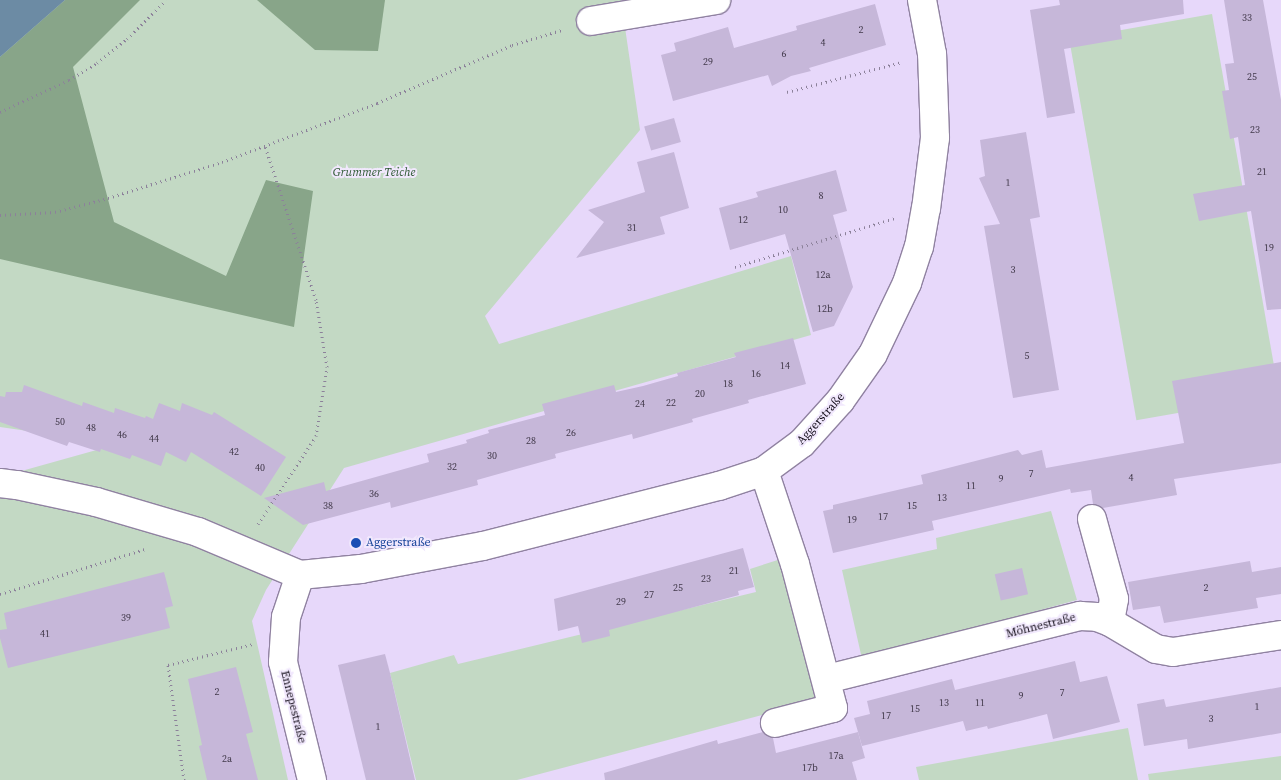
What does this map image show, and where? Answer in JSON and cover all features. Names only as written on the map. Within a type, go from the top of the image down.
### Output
[{"type":"street","points":[[591,21],[716,0]]},
{"type":"street","name":"Aggerstraße","points":[[0,484],[17,485],[96,502],[198,532],[300,575],[361,569],[483,546],[719,486],[764,471],[802,443],[840,401],[873,354],[907,283],[919,247],[935,138],[932,54],[922,0]]},
{"type":"street","points":[[764,471],[794,564],[827,680],[833,708],[775,723]]},
{"type":"street","points":[[1092,519],[1114,599],[1110,622]]},
{"type":"street","name":"Ennepestraße","points":[[300,575],[286,617],[283,662],[312,780]]},
{"type":"street","name":"Möhnestraße","points":[[827,680],[1080,616],[1097,617],[1110,622],[1156,649],[1173,652],[1281,635]]},
{"type":"path","points":[[0,112],[69,80],[98,63],[127,39],[166,0]]},
{"type":"path","points":[[0,215],[55,212],[108,198],[265,146],[377,103],[512,45],[591,21]]},
{"type":"path","points":[[786,92],[932,54]]},
{"type":"path","points":[[241,550],[316,436],[327,367],[316,300],[265,146]]},
{"type":"path","points":[[735,267],[926,209]]},
{"type":"path","points":[[0,594],[151,547]]},
{"type":"path","points":[[184,780],[168,665],[284,636]]},
{"type":"green space","name":"Grummer Teiche","points":[[0,0],[621,0],[640,130],[485,316],[499,344],[791,256],[811,335],[344,468],[266,590],[252,621],[288,780],[0,780],[0,477],[118,444],[0,427]]},
{"type":"green space","points":[[65,0],[140,0],[73,67],[114,222],[226,276],[266,180],[313,191],[294,327],[0,259],[0,57]]},
{"type":"green space","points":[[257,0],[385,0],[378,51],[315,50]]},
{"type":"green space","points":[[1212,14],[1279,395],[1136,420],[1069,39]]},
{"type":"green space","points":[[1051,511],[1077,600],[862,659],[842,570],[937,549],[936,538]]},
{"type":"green space","points":[[784,558],[819,700],[517,780],[416,780],[390,673],[454,655],[458,664],[756,592],[750,569]]},
{"type":"green space","points":[[1128,728],[1138,780],[919,780],[916,767]]},
{"type":"green space","points":[[1281,756],[1281,780],[1149,780],[1148,774]]},
{"type":"water","points":[[0,0],[65,0],[0,57]]},
{"type":"building","points":[[1059,0],[1183,0],[1184,14],[1120,25],[1122,39],[1064,49],[1075,113],[1047,118],[1030,10],[1060,5]]},
{"type":"building","points":[[1224,0],[1263,0],[1281,100],[1281,309],[1267,310],[1251,211],[1199,221],[1193,194],[1245,185],[1238,137],[1230,139],[1222,91],[1229,90],[1225,64],[1234,63]]},
{"type":"building","points":[[875,4],[886,45],[809,68],[811,71],[791,76],[772,86],[768,75],[673,101],[661,55],[676,51],[674,43],[728,27],[734,48],[797,30],[796,26]]},
{"type":"building","points":[[674,118],[681,142],[651,151],[644,127]]},
{"type":"building","points":[[1026,132],[1040,217],[1030,219],[1059,390],[1013,398],[984,226],[1000,224],[979,178],[985,176],[980,140]]},
{"type":"building","points":[[674,152],[689,208],[660,217],[665,234],[576,258],[604,222],[588,210],[645,192],[637,162]]},
{"type":"building","points":[[836,170],[847,211],[833,215],[853,287],[834,326],[813,332],[785,234],[730,250],[719,208],[758,197],[756,192]]},
{"type":"building","points":[[793,338],[806,384],[748,400],[749,403],[692,419],[693,422],[633,439],[632,434],[555,454],[556,458],[477,480],[478,485],[391,508],[390,502],[303,525],[264,498],[324,482],[326,491],[429,462],[427,454],[467,443],[466,440],[489,433],[488,430],[545,415],[542,404],[614,385],[616,392],[643,386],[678,376],[677,373],[736,357],[734,353]]},
{"type":"building","points":[[1281,362],[1281,463],[1174,479],[1177,495],[1103,508],[1093,504],[1091,490],[1071,493],[1070,489],[932,521],[934,530],[833,553],[823,511],[833,509],[833,505],[923,484],[921,475],[1018,450],[1022,455],[1042,450],[1046,468],[1184,443],[1172,381]]},
{"type":"building","points":[[24,385],[82,406],[83,402],[114,413],[115,408],[153,419],[159,403],[180,411],[182,403],[212,415],[214,412],[286,457],[261,496],[191,452],[186,462],[166,452],[161,466],[132,455],[130,459],[101,449],[100,452],[69,442],[67,446],[0,422],[0,396],[5,397],[6,392],[22,392]]},
{"type":"building","points":[[743,548],[754,587],[738,591],[739,595],[609,630],[610,636],[582,643],[578,626],[558,631],[554,599]]},
{"type":"building","points":[[1250,561],[1252,572],[1281,567],[1281,594],[1256,598],[1258,608],[1164,623],[1160,606],[1133,610],[1128,582]]},
{"type":"building","points":[[1022,568],[1028,594],[1001,601],[995,574]]},
{"type":"building","points":[[164,572],[173,606],[165,608],[170,628],[8,668],[0,638],[0,630],[7,629],[4,613]]},
{"type":"building","points":[[385,654],[415,780],[366,780],[338,665]]},
{"type":"building","points":[[1075,661],[1080,682],[1107,676],[1120,722],[1053,739],[1047,714],[988,729],[987,726],[966,731],[963,721],[862,746],[854,718],[870,714],[867,701],[952,679],[955,690]]},
{"type":"building","points":[[236,667],[253,732],[246,734],[258,780],[207,780],[199,746],[202,745],[188,679]]},
{"type":"building","points":[[1281,687],[1281,733],[1188,749],[1187,739],[1144,746],[1137,704],[1164,699],[1166,707]]},
{"type":"building","points":[[763,732],[773,738],[776,753],[858,732],[865,758],[852,762],[857,780],[605,780],[604,773],[717,740],[718,744]]},
{"type":"place","name":"Aggerstraße","points":[[356,543]]}]
